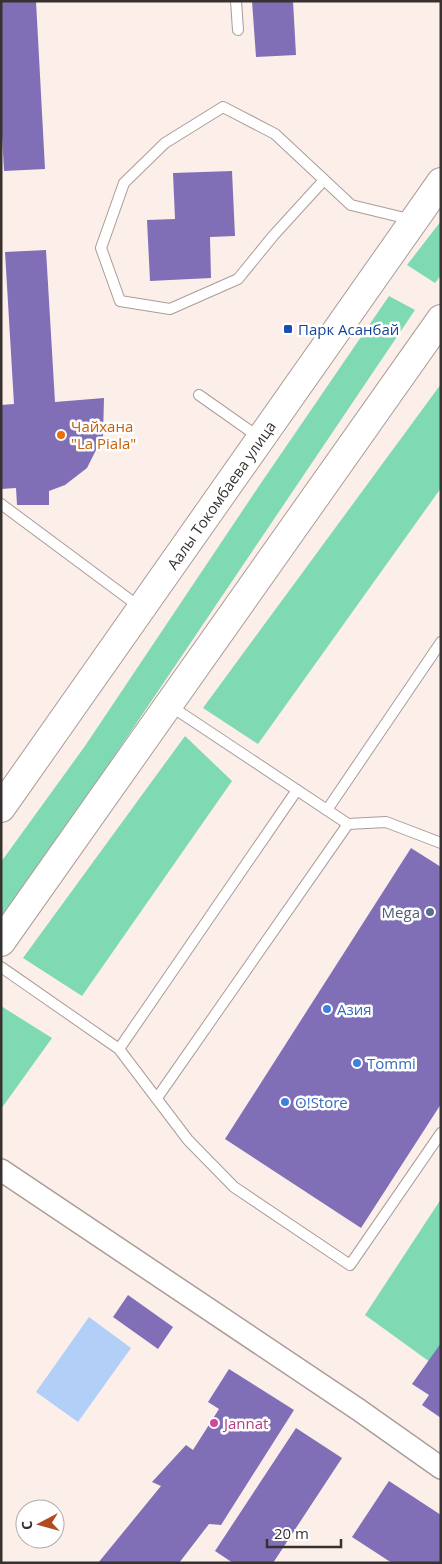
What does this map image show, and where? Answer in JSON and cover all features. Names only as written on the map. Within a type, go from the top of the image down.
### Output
[{"type":"main road","name":"Аалы Токомбаева улица","points":[[1,808],[441,182]]},
{"type":"main road","points":[[1,942],[441,319]]},
{"type":"street","points":[[1,1170],[359,1410],[441,1468]]},
{"type":"lane","points":[[236,1],[238,30]]},
{"type":"lane","points":[[324,180],[273,236],[238,279],[170,309],[120,301],[101,248],[124,183],[165,143],[223,107],[275,134],[351,205],[414,220]]},
{"type":"lane","points":[[199,395],[260,439]]},
{"type":"lane","points":[[1,504],[141,608]]},
{"type":"lane","points":[[327,810],[441,642]]},
{"type":"lane","points":[[168,705],[348,824],[386,822],[441,843]]},
{"type":"lane","points":[[119,1049],[297,790]]},
{"type":"lane","points":[[157,1098],[348,824]]},
{"type":"lane","points":[[1,967],[119,1049],[188,1140],[234,1187],[350,1266],[441,1133]]},
{"type":"green space","points":[[441,221],[441,275],[435,283],[407,265]]},
{"type":"green space","points":[[389,296],[415,310],[1,924],[1,862],[85,746]]},
{"type":"green space","points":[[441,384],[441,488],[258,744],[203,708]]},
{"type":"green space","points":[[185,736],[232,781],[82,996],[23,958]]},
{"type":"green space","points":[[1,1006],[52,1038],[1,1109]]},
{"type":"green space","points":[[441,1199],[441,1370],[365,1315]]},
{"type":"water","points":[[89,1317],[131,1348],[78,1422],[36,1392]]},
{"type":"building","points":[[1,1],[36,1],[45,169],[4,171],[1,116]]},
{"type":"building","points":[[252,1],[293,1],[296,55],[256,57]]},
{"type":"building","points":[[232,171],[235,236],[210,237],[211,278],[150,281],[147,220],[175,219],[173,173]]},
{"type":"building","points":[[46,250],[55,402],[104,398],[103,436],[87,468],[65,485],[49,491],[49,505],[17,505],[16,488],[1,489],[1,405],[14,404],[5,252]]},
{"type":"building","name":"Tommi","points":[[411,848],[441,867],[441,1104],[361,1228],[225,1139]]},
{"type":"building","points":[[128,1295],[173,1327],[158,1349],[113,1317]]},
{"type":"building","points":[[441,1343],[441,1418],[422,1405],[429,1395],[412,1384]]},
{"type":"building","points":[[229,1369],[294,1410],[221,1525],[209,1524],[179,1563],[98,1563],[161,1486],[152,1482],[186,1445],[193,1450],[219,1409],[208,1402]]},
{"type":"building","points":[[296,1428],[342,1458],[273,1563],[233,1563],[215,1551]]},
{"type":"building","points":[[389,1481],[441,1515],[441,1563],[392,1563],[352,1537]]},
{"type":"place","name":"Парк Асанбай","points":[[288,329]]},
{"type":"place","name":"Чайхана \"La Piala\"","points":[[61,435]]},
{"type":"place","name":"Mega","points":[[430,912]]},
{"type":"place","name":"Азия","points":[[327,1009]]},
{"type":"place","name":"Tommi","points":[[357,1063]]},
{"type":"place","name":"O!Store","points":[[285,1102]]},
{"type":"place","name":"Jannat","points":[[214,1423]]}]
